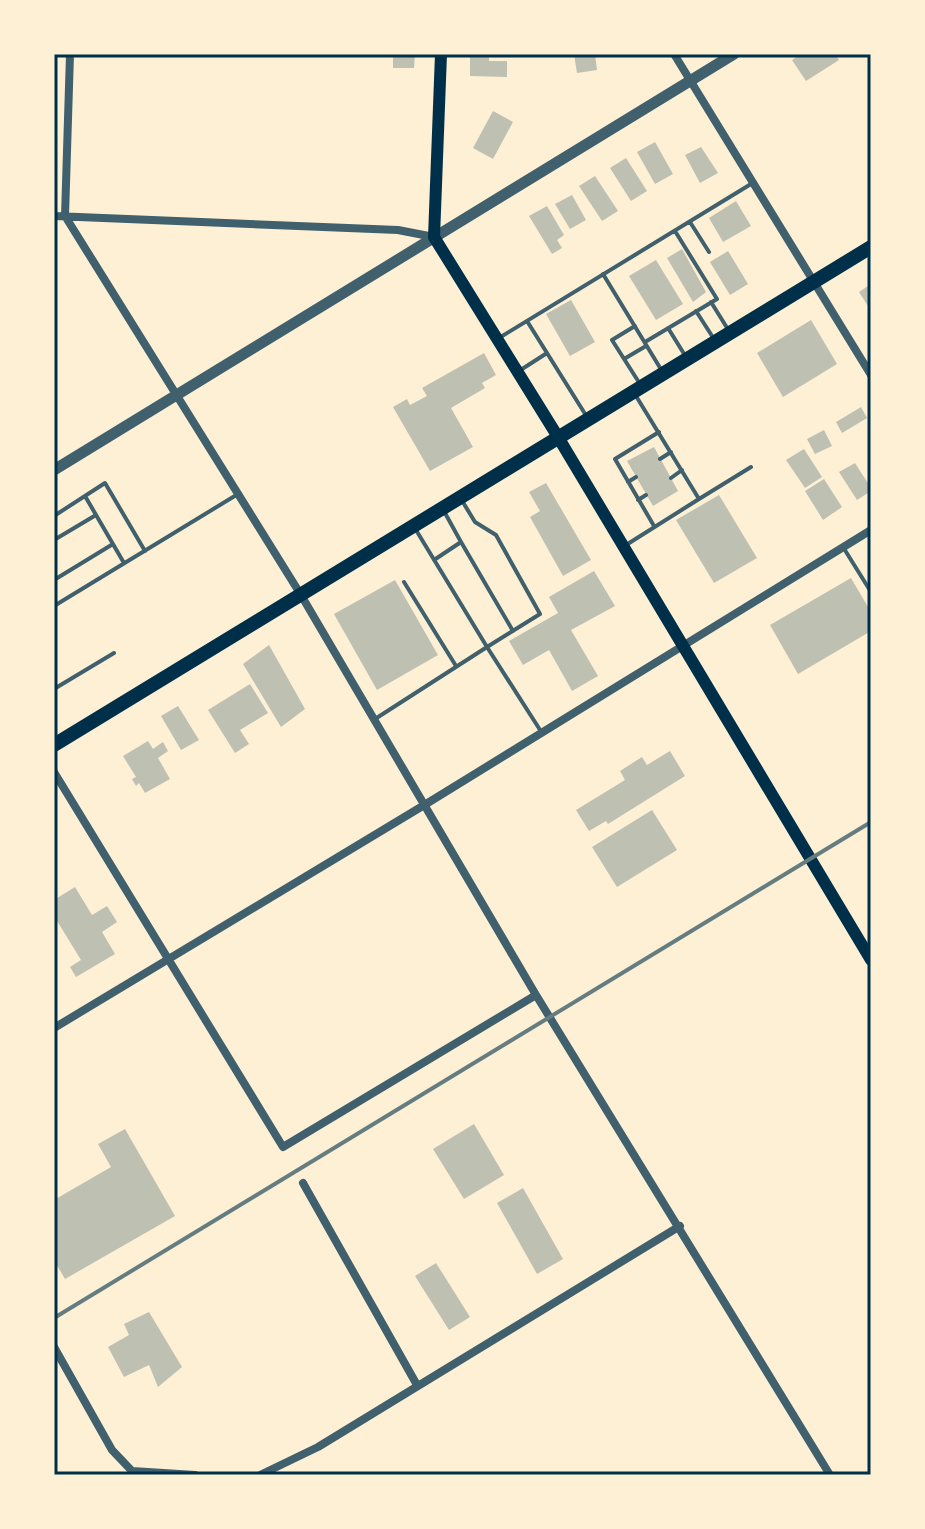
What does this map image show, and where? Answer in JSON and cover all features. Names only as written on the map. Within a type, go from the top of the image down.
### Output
[{"type":"highway","points":[[54,745],[871,247]]},
{"type":"main road","points":[[441,54],[434,237],[624,546],[871,960]]},
{"type":"street","points":[[70,54],[65,216],[301,595],[536,995],[830,1475]]},
{"type":"street","points":[[674,54],[871,375]]},
{"type":"street","points":[[54,470],[734,54]]},
{"type":"street","points":[[54,216],[398,230],[434,237]]},
{"type":"street","points":[[54,1028],[871,530]]},
{"type":"street","points":[[54,772],[283,1147],[536,995]]},
{"type":"street","points":[[303,1183],[417,1385]]},
{"type":"street","points":[[260,1475],[318,1447],[680,1226]]},
{"type":"street","points":[[54,1347],[112,1450],[132,1471],[195,1475]]},
{"type":"lane","points":[[497,339],[753,183]]},
{"type":"lane","points":[[690,222],[709,252]]},
{"type":"lane","points":[[624,359],[717,299],[675,231]]},
{"type":"lane","points":[[603,274],[663,373]]},
{"type":"lane","points":[[711,302],[730,333]]},
{"type":"lane","points":[[696,311],[716,341]]},
{"type":"lane","points":[[527,321],[589,419]]},
{"type":"lane","points":[[635,326],[612,340],[659,432],[699,499]]},
{"type":"lane","points":[[668,328],[687,359]]},
{"type":"lane","points":[[517,372],[547,353]]},
{"type":"lane","points":[[654,526],[615,459],[659,432]]},
{"type":"lane","points":[[660,459],[671,452]]},
{"type":"lane","points":[[624,546],[751,467]]},
{"type":"lane","points":[[671,478],[682,470]]},
{"type":"lane","points":[[628,482],[636,477]]},
{"type":"lane","points":[[55,514],[105,483],[145,551]]},
{"type":"lane","points":[[54,606],[238,494]]},
{"type":"lane","points":[[638,500],[646,495]]},
{"type":"lane","points":[[85,496],[124,563]]},
{"type":"lane","points":[[375,719],[540,614],[496,535],[475,522],[460,497]]},
{"type":"lane","points":[[442,508],[513,631]]},
{"type":"lane","points":[[54,540],[96,515]]},
{"type":"lane","points":[[413,526],[542,733]]},
{"type":"lane","points":[[434,560],[461,542]]},
{"type":"lane","points":[[54,580],[113,544]]},
{"type":"lane","points":[[843,547],[871,592]]},
{"type":"lane","points":[[404,582],[456,666]]},
{"type":"lane","points":[[54,689],[114,653]]},
{"type":"building","points":[[393,54],[415,54],[414,68],[393,68]]},
{"type":"building","points":[[470,54],[489,54],[489,61],[507,61],[507,77],[470,76]]},
{"type":"building","points":[[574,54],[595,54],[597,70],[577,73]]},
{"type":"building","points":[[801,54],[835,54],[839,60],[806,81],[792,60]]},
{"type":"building","points":[[493,111],[513,122],[493,159],[473,148]]},
{"type":"building","points":[[655,142],[673,174],[655,184],[637,152]]},
{"type":"building","points":[[701,147],[718,173],[700,183],[685,155]]},
{"type":"building","points":[[626,158],[647,191],[631,201],[610,168]]},
{"type":"building","points":[[595,176],[618,211],[602,221],[579,186]]},
{"type":"building","points":[[572,195],[586,220],[570,229],[555,204]]},
{"type":"building","points":[[736,201],[751,226],[723,242],[709,218]]},
{"type":"building","points":[[547,206],[564,235],[557,240],[562,248],[552,254],[529,216]]},
{"type":"building","points":[[682,249],[706,292],[693,302],[667,258]]},
{"type":"building","points":[[728,251],[748,284],[730,295],[710,262]]},
{"type":"building","points":[[656,260],[683,304],[656,320],[629,276]]},
{"type":"building","points":[[871,284],[871,311],[859,292]]},
{"type":"building","points":[[571,300],[595,342],[570,356],[546,314]]},
{"type":"building","points":[[811,320],[837,364],[783,397],[757,353]]},
{"type":"building","points":[[484,353],[496,375],[482,383],[485,388],[451,408],[473,447],[430,471],[393,407],[407,399],[410,405],[427,396],[422,388]]},
{"type":"building","points":[[861,407],[867,418],[842,433],[836,422]]},
{"type":"building","points":[[824,430],[832,446],[815,454],[807,439]]},
{"type":"building","points":[[654,447],[678,491],[653,506],[627,461]]},
{"type":"building","points":[[804,449],[822,477],[805,488],[786,460]]},
{"type":"building","points":[[855,463],[871,488],[857,500],[839,472]]},
{"type":"building","points":[[824,479],[842,507],[823,520],[805,491]]},
{"type":"building","points":[[546,483],[591,560],[563,576],[530,517],[540,511],[529,492]]},
{"type":"building","points":[[719,495],[757,558],[714,583],[676,520]]},
{"type":"building","points":[[594,571],[615,606],[571,630],[598,676],[572,691],[549,650],[523,665],[509,641],[558,613],[549,597]]},
{"type":"building","points":[[851,578],[871,612],[871,631],[798,674],[770,625]]},
{"type":"building","points":[[395,580],[438,655],[377,690],[334,614]]},
{"type":"building","points":[[269,645],[305,709],[281,727],[243,664]]},
{"type":"building","points":[[250,684],[268,713],[240,730],[249,744],[235,753],[208,710]]},
{"type":"building","points":[[178,706],[199,740],[181,750],[161,716]]},
{"type":"building","points":[[148,741],[153,749],[163,742],[168,751],[158,758],[170,779],[145,793],[139,783],[136,786],[132,779],[136,777],[123,756]]},
{"type":"building","points":[[670,751],[685,776],[608,824],[606,821],[589,831],[576,810],[625,780],[620,771],[642,757],[647,765]]},
{"type":"building","points":[[652,810],[677,850],[617,887],[592,847]]},
{"type":"building","points":[[75,887],[92,915],[107,906],[117,922],[102,932],[115,954],[76,977],[70,967],[81,960],[54,916],[54,900]]},
{"type":"building","points":[[474,1124],[504,1175],[464,1199],[433,1149]]},
{"type":"building","points":[[125,1129],[175,1216],[65,1279],[54,1260],[54,1200],[111,1167],[98,1144]]},
{"type":"building","points":[[523,1188],[563,1259],[537,1274],[497,1203]]},
{"type":"building","points":[[436,1263],[470,1317],[449,1330],[415,1276]]},
{"type":"building","points":[[149,1312],[182,1367],[158,1387],[149,1365],[124,1377],[108,1347],[129,1335],[124,1324]]},
{"type":"railway","points":[[54,1318],[871,822]]}]
